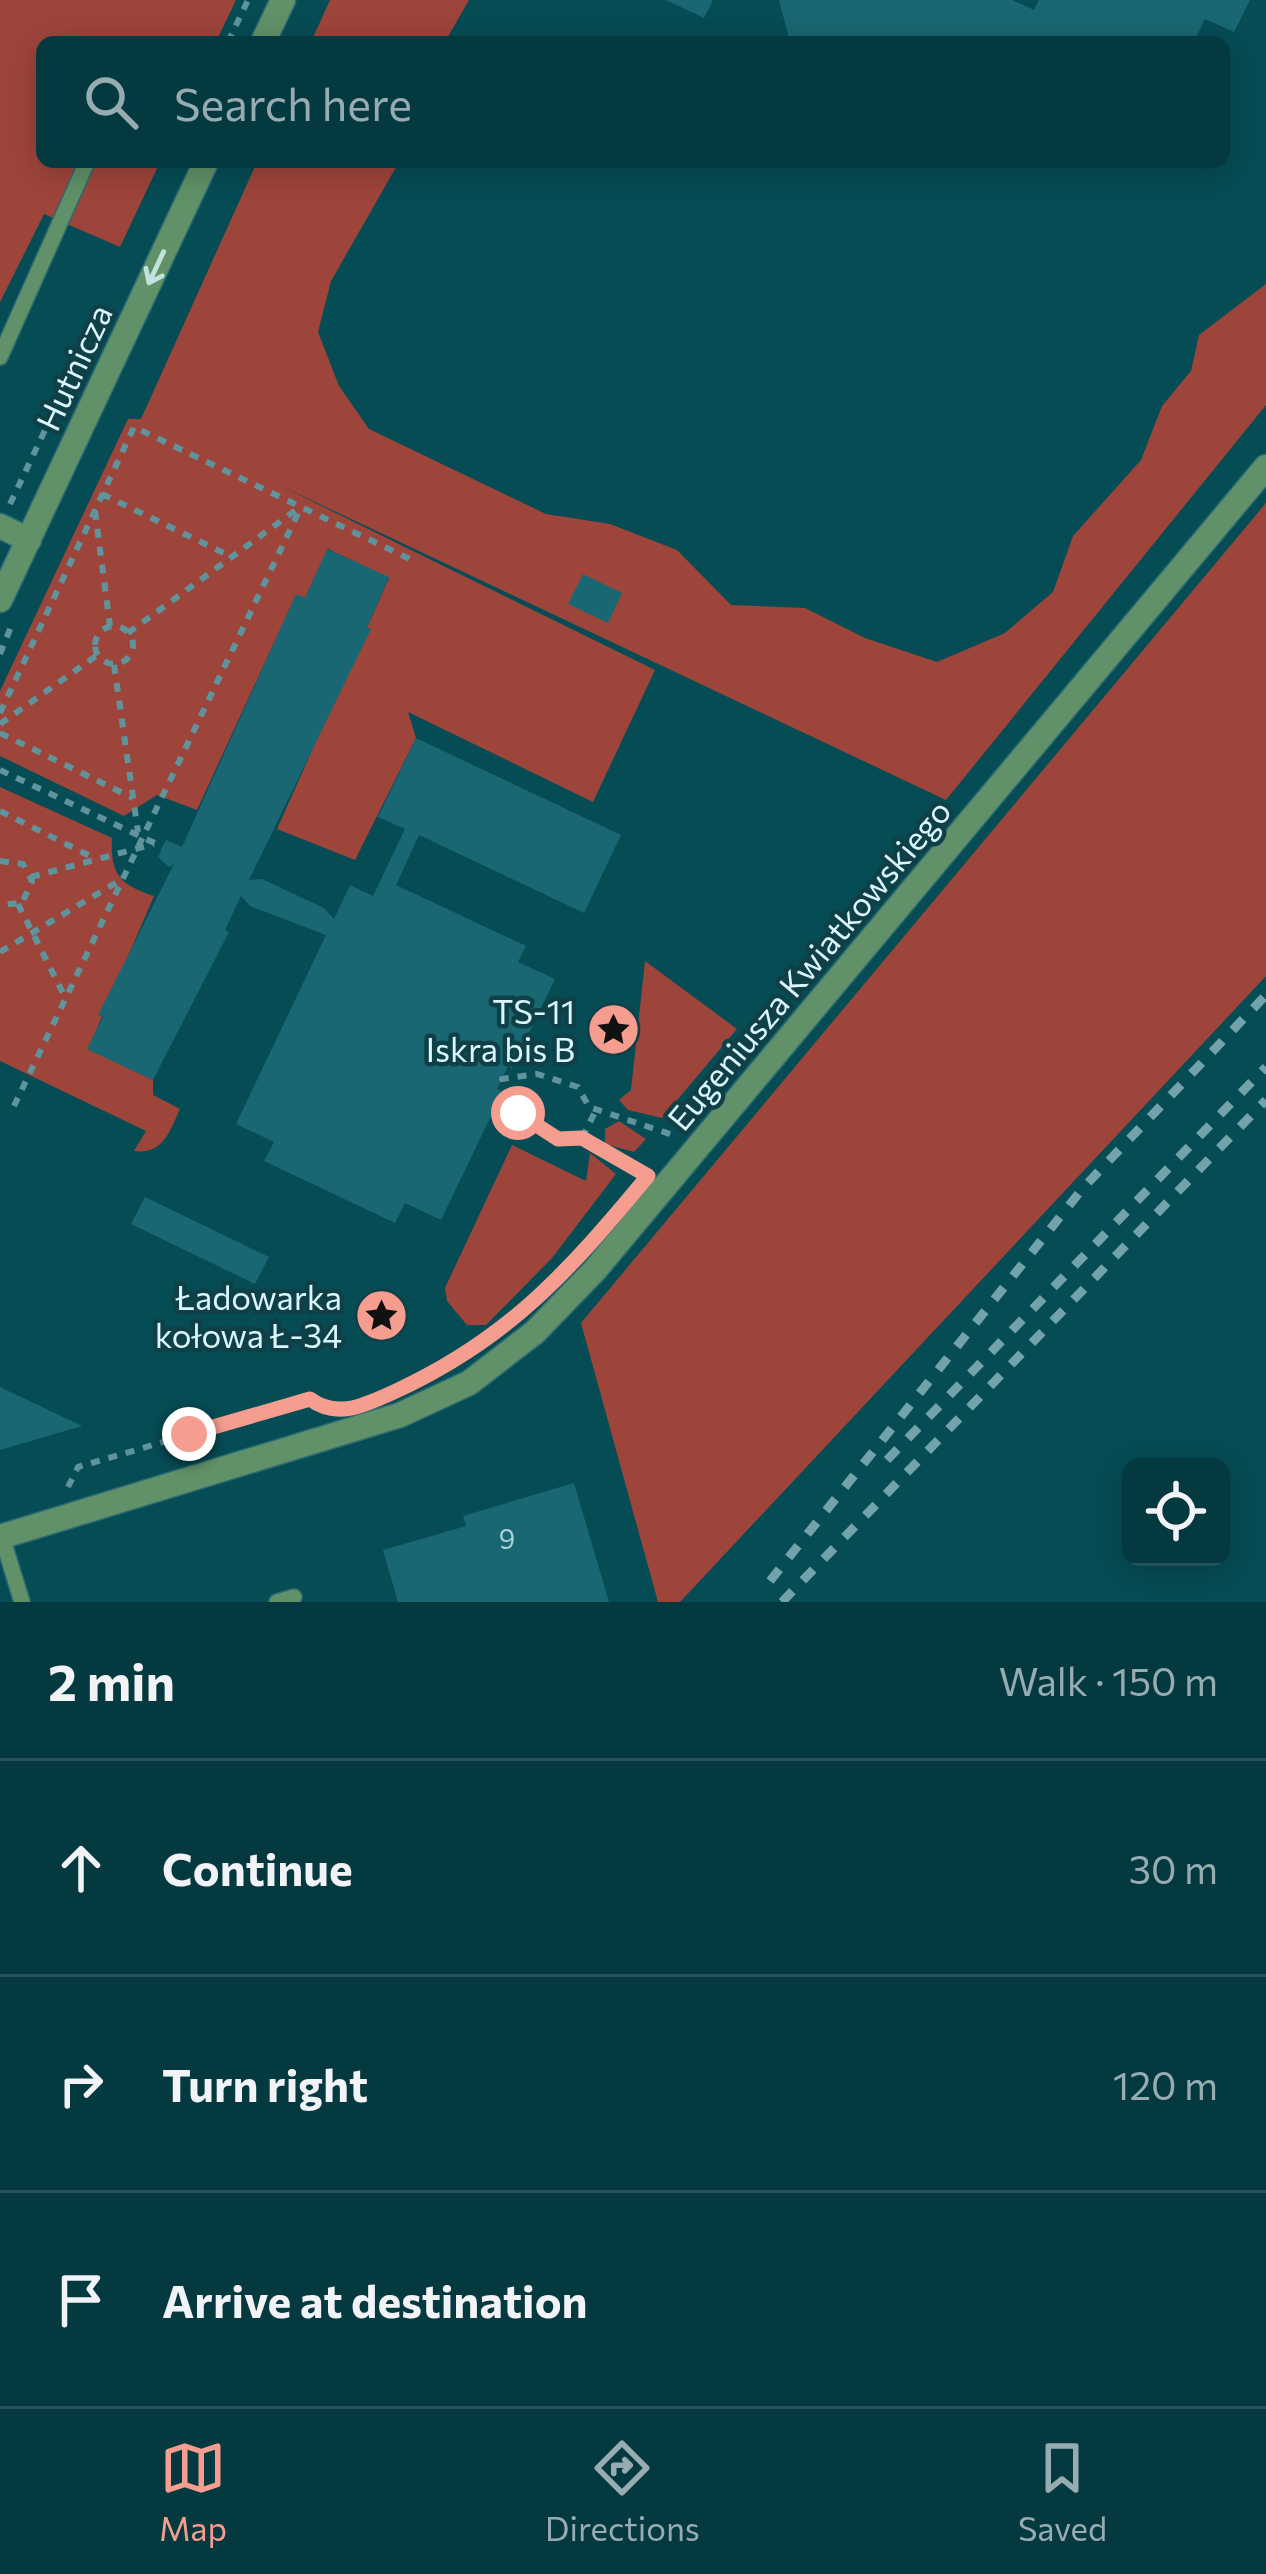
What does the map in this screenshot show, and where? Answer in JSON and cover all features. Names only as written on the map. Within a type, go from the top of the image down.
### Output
[{"type":"street","points":[[266,36],[283,0]]},
{"type":"street","name":"Hutnicza","points":[[0,600],[203,168]]},
{"type":"street","name":"Eugeniusza Kwiatkowskiego","points":[[1,1537],[400,1415],[469,1383],[535,1332],[595,1270],[1266,467]]},
{"type":"street","points":[[4,516],[29,539]]},
{"type":"lane","points":[[0,357],[84,168]]},
{"type":"lane","points":[[1,1537],[22,1602]]},
{"type":"path","points":[[231,36],[248,0]]},
{"type":"path","points":[[4,516],[86,346]]},
{"type":"path","points":[[0,713],[134,427],[414,561]]},
{"type":"path","points":[[102,494],[232,557]]},
{"type":"path","points":[[128,633],[301,507]]},
{"type":"path","points":[[14,1106],[139,836],[301,507]]},
{"type":"path","points":[[95,509],[110,626]]},
{"type":"path","points":[[110,626],[128,633]]},
{"type":"path","points":[[96,656],[96,635],[110,626]]},
{"type":"path","points":[[114,665],[132,655],[128,633]]},
{"type":"path","points":[[96,656],[0,729],[133,797]]},
{"type":"path","points":[[96,656],[114,665]]},
{"type":"path","points":[[114,665],[139,836]]},
{"type":"path","points":[[0,770],[159,845],[31,877]]},
{"type":"path","points":[[0,811],[97,859]]},
{"type":"path","points":[[0,861],[23,864],[31,877],[30,894],[18,904],[0,905]]},
{"type":"path","points":[[0,952],[122,879]]},
{"type":"path","points":[[18,904],[66,998]]},
{"type":"path","points":[[648,1176],[582,1138],[558,1139],[518,1113],[502,1079],[537,1074],[578,1087],[596,1110],[680,1138],[669,1150]]},
{"type":"path","points":[[582,1138],[596,1110]]},
{"type":"path","points":[[636,1190],[658,1163]]},
{"type":"path","points":[[64,1494],[77,1467],[310,1399],[336,1411]]},
{"type":"shaded area","points":[[0,0],[236,0],[219,36],[36,36],[36,168],[157,168],[120,247],[44,214],[0,302]]},
{"type":"shaded area","points":[[330,0],[469,0],[448,36],[314,36]]},
{"type":"shaded area","points":[[254,168],[396,168],[331,281],[318,332],[339,386],[369,429],[546,514],[610,524],[677,550],[731,605],[805,608],[865,638],[937,662],[1005,633],[1053,592],[1073,536],[1141,460],[1162,406],[1191,371],[1199,335],[1266,284],[1266,405],[946,800],[275,483],[655,670],[593,802],[408,712],[416,738],[355,860],[277,829],[389,578],[328,549],[305,598],[296,595],[197,810],[157,795],[124,816],[0,756],[0,691],[128,419],[141,419]]},
{"type":"shaded area","points":[[1266,503],[1266,976],[680,1602],[658,1602],[581,1323]]},
{"type":"shaded area","points":[[0,787],[112,838],[113,861],[120,877],[154,896],[88,1049],[153,1080],[153,1095],[180,1109],[164,1140],[152,1149],[134,1151],[146,1131],[0,1061]]},
{"type":"shaded area","points":[[645,961],[737,1029],[662,1118],[628,1110],[619,1100],[631,1090]]},
{"type":"shaded area","points":[[619,1121],[646,1139],[634,1152],[605,1144],[605,1129]]},
{"type":"shaded area","points":[[512,1145],[586,1181],[590,1153],[616,1174],[552,1258],[486,1325],[467,1325],[447,1301],[445,1288]]},
{"type":"building","points":[[666,0],[713,0],[704,18]]},
{"type":"building","points":[[779,0],[1012,0],[1034,10],[1039,0],[1250,0],[1234,32],[1205,19],[1197,36],[788,36]]},
{"type":"building","points":[[327,549],[389,577],[367,627],[371,629],[249,880],[262,879],[324,908],[334,919],[350,885],[373,896],[405,829],[378,817],[416,738],[621,835],[584,913],[419,835],[396,885],[526,946],[518,962],[555,979],[497,1089],[503,1091],[441,1220],[405,1203],[395,1223],[264,1161],[274,1142],[236,1124],[326,935],[250,906],[241,896],[225,930],[229,932],[153,1080],[87,1049],[103,1017],[98,1015],[174,864],[169,867],[158,857],[166,840],[182,847],[296,594],[305,598]]},
{"type":"building","points":[[583,574],[622,593],[608,623],[568,604]]},
{"type":"building","points":[[145,1197],[269,1257],[255,1284],[131,1224]]},
{"type":"building","points":[[0,1387],[82,1426],[0,1450]]},
{"type":"building","points":[[574,1483],[609,1602],[398,1602],[383,1550],[466,1526],[463,1516]]},
{"type":"railway","points":[[770,1581],[1083,1188],[1266,995]]},
{"type":"railway","points":[[887,1460],[1266,1067]]},
{"type":"railway","points":[[782,1602],[1266,1100]]},
{"type":"place","name":"TS-11 Iskra bis B","points":[[614,1029]]},
{"type":"place","name":"Ładowarka kołowa Ł-34","points":[[381,1315]]},
{"type":"route","points":[[189,1434],[310,1399],[336,1411],[363,1406],[458,1362],[512,1324],[648,1176],[605,1156],[582,1138],[558,1139],[518,1113]]}]
